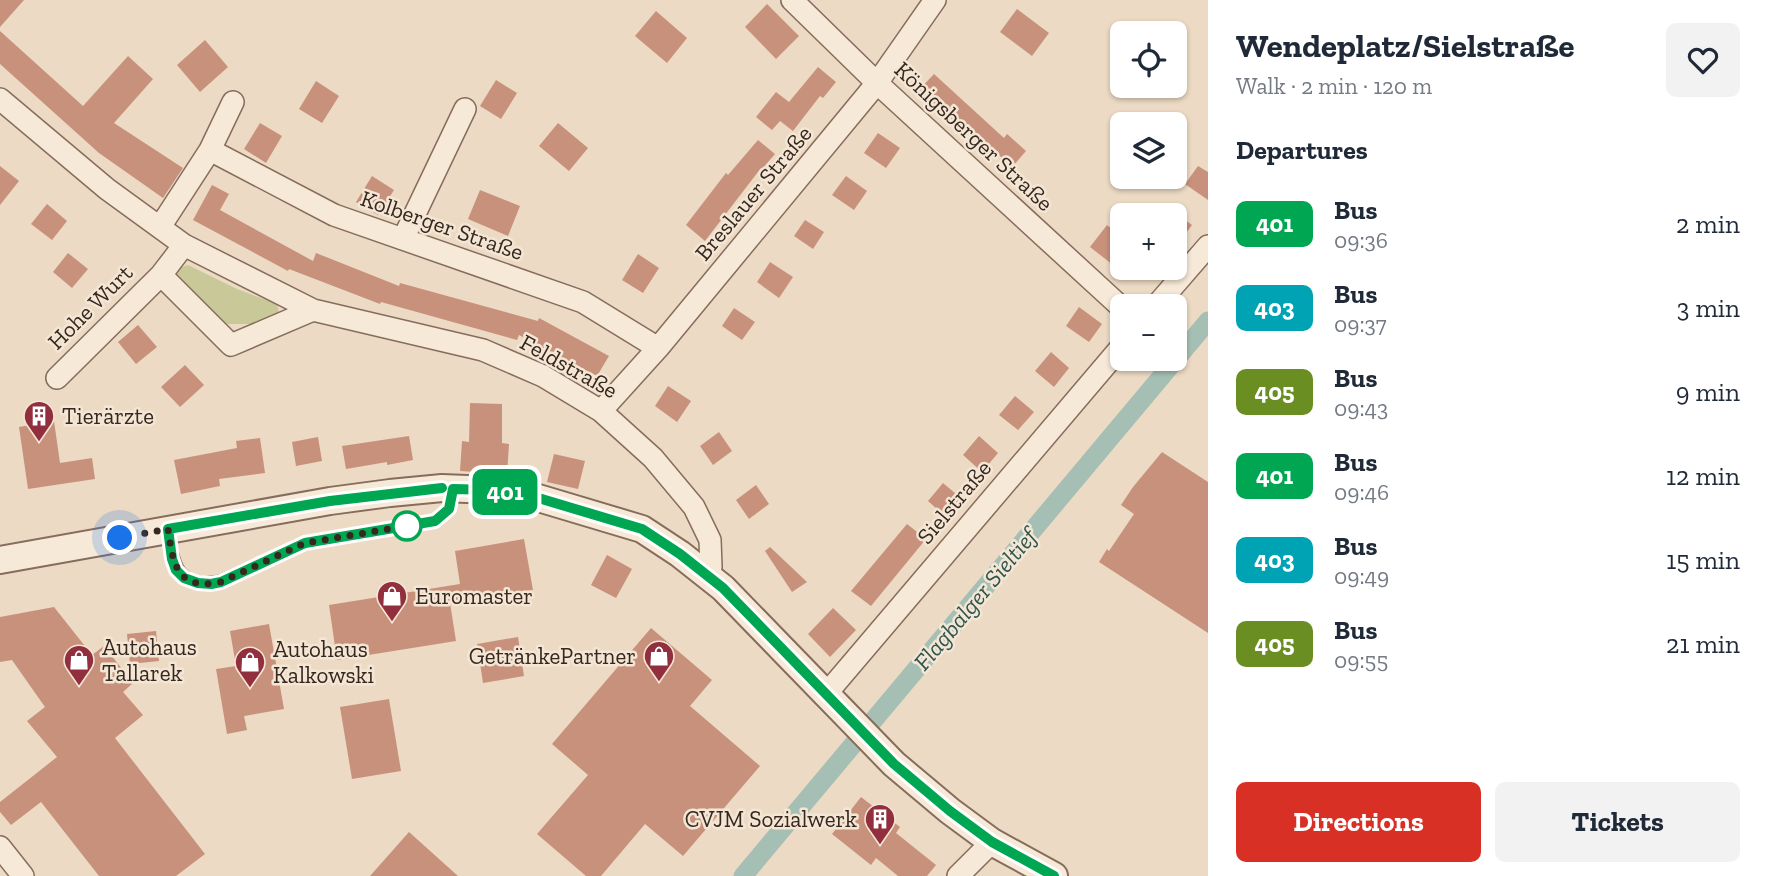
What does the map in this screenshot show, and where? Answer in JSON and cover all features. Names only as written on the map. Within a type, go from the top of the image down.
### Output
[{"type":"street","name":"Königsberger Straße","points":[[792,0],[877,83],[1110,297]]},
{"type":"street","name":"Breslauer Straße","points":[[601,411],[658,348],[877,83],[935,0]]},
{"type":"street","name":"Feldstraße","points":[[0,99],[107,189],[184,245],[313,310],[483,350],[543,376],[601,411],[653,458],[694,507],[710,540],[711,567],[707,575]]},
{"type":"street","points":[[160,228],[209,150],[233,102]]},
{"type":"street","points":[[403,239],[465,109]]},
{"type":"street","name":"Kolberger Straße","points":[[209,150],[334,215],[583,302],[658,348]]},
{"type":"street","points":[[184,245],[161,275],[231,345],[313,310]]},
{"type":"street","points":[[1166,294],[1208,246]]},
{"type":"street","name":"Hohe Wurt","points":[[57,378],[161,275]]},
{"type":"street","name":"Sielstraße","points":[[836,703],[1110,361]]},
{"type":"street","points":[[0,560],[330,501],[390,493],[453,489],[492,490],[535,497],[642,529],[680,554],[723,588],[880,751],[950,811],[992,842],[1055,876]]},
{"type":"street","points":[[958,876],[992,842]]},
{"type":"street","points":[[0,848],[23,876]]},
{"type":"lane","points":[[168,529],[176,570],[184,578],[211,584],[221,582],[305,543],[435,521],[449,509],[453,489]]},
{"type":"green space","points":[[188,265],[237,289],[277,304],[279,313],[269,324],[223,324],[177,275],[177,269]]},
{"type":"building","points":[[0,0],[24,0],[0,27]]},
{"type":"building","points":[[767,4],[799,36],[776,59],[745,27]]},
{"type":"building","points":[[1017,9],[1049,33],[1032,56],[1000,32]]},
{"type":"building","points":[[656,11],[687,38],[667,63],[635,36]]},
{"type":"building","points":[[0,31],[83,106],[128,56],[153,79],[114,123],[183,168],[163,198],[99,153],[0,64]]},
{"type":"building","points":[[205,40],[228,67],[200,92],[177,65]]},
{"type":"building","points":[[818,67],[836,82],[823,98],[820,96],[793,131],[780,121],[772,130],[756,117],[776,92],[789,102]]},
{"type":"building","points":[[934,74],[1004,138],[1007,134],[1026,151],[1012,167],[979,137],[976,140],[919,90]]},
{"type":"building","points":[[496,80],[517,93],[501,119],[480,106]]},
{"type":"building","points":[[316,81],[339,96],[322,123],[299,109]]},
{"type":"building","points":[[260,123],[282,136],[266,163],[244,149]]},
{"type":"building","points":[[558,123],[588,148],[569,171],[539,146]]},
{"type":"building","points":[[878,133],[900,148],[886,168],[864,153]]},
{"type":"building","points":[[758,140],[775,154],[761,168],[705,241],[686,225],[726,173],[728,175]]},
{"type":"building","points":[[0,166],[19,181],[0,205]]},
{"type":"building","points":[[1198,166],[1208,172],[1208,200],[1187,185]]},
{"type":"building","points":[[372,176],[394,190],[378,215],[356,202]]},
{"type":"building","points":[[846,176],[867,191],[854,210],[832,195]]},
{"type":"building","points":[[212,185],[229,194],[220,210],[313,261],[316,253],[399,286],[400,283],[538,321],[539,318],[609,356],[597,376],[519,335],[517,340],[381,302],[380,304],[289,269],[288,271],[193,220]]},
{"type":"building","points":[[480,190],[520,206],[508,236],[468,219]]},
{"type":"building","points":[[47,204],[67,221],[52,240],[31,224]]},
{"type":"building","points":[[805,220],[824,232],[813,249],[794,236]]},
{"type":"building","points":[[1107,225],[1110,227],[1110,263],[1090,247]]},
{"type":"building","points":[[68,253],[88,269],[72,288],[53,272]]},
{"type":"building","points":[[638,254],[659,268],[643,293],[622,280]]},
{"type":"building","points":[[770,262],[793,277],[779,298],[757,282]]},
{"type":"building","points":[[1079,307],[1102,324],[1089,342],[1066,326]]},
{"type":"building","points":[[734,308],[755,322],[742,340],[722,326]]},
{"type":"building","points":[[138,325],[157,347],[136,364],[118,342]]},
{"type":"building","points":[[1051,352],[1069,368],[1054,387],[1035,371]]},
{"type":"building","points":[[185,365],[204,385],[180,407],[161,387]]},
{"type":"building","points":[[668,386],[691,401],[677,422],[655,406]]},
{"type":"building","points":[[1015,396],[1034,412],[1018,430],[999,415]]},
{"type":"building","points":[[470,403],[502,404],[502,443],[509,444],[507,474],[460,471],[462,441],[469,442]]},
{"type":"building","name":"Tierärzte","points":[[54,421],[60,463],[92,458],[95,479],[28,489],[19,427]]},
{"type":"building","points":[[719,432],[732,451],[713,465],[700,446]]},
{"type":"building","points":[[409,436],[413,460],[346,469],[342,446]]},
{"type":"building","points":[[979,436],[998,453],[982,472],[963,455]]},
{"type":"building","points":[[318,437],[322,461],[296,466],[292,442]]},
{"type":"building","points":[[260,438],[265,473],[219,479],[220,486],[181,494],[174,460],[237,448],[236,441]]},
{"type":"building","points":[[1162,452],[1208,482],[1208,633],[1099,562],[1134,514],[1121,505]]},
{"type":"building","points":[[554,454],[585,461],[578,489],[547,482]]},
{"type":"building","points":[[943,483],[962,499],[946,517],[928,501]]},
{"type":"building","points":[[756,485],[769,504],[749,519],[736,500]]},
{"type":"building","points":[[907,524],[926,539],[871,606],[851,591]]},
{"type":"building","name":"Euromaster","points":[[524,539],[533,590],[450,603],[456,641],[337,660],[329,605],[460,584],[455,551]]},
{"type":"building","points":[[770,547],[807,582],[792,592],[765,551]]},
{"type":"building","points":[[607,555],[632,569],[616,598],[591,585]]},
{"type":"building","points":[[54,607],[92,655],[104,646],[133,683],[123,692],[143,715],[115,738],[205,854],[176,876],[99,876],[41,802],[11,825],[0,812],[0,802],[57,757],[27,721],[45,707],[12,660],[0,662],[0,617]]},
{"type":"building","points":[[833,608],[856,630],[830,657],[808,634]]},
{"type":"building","name":"Autohaus Kalkowski","points":[[269,624],[284,709],[244,716],[247,730],[227,734],[216,669],[236,666],[230,631]]},
{"type":"building","points":[[651,628],[712,680],[690,706],[760,766],[683,856],[645,824],[601,876],[586,876],[537,834],[588,775],[552,744]]},
{"type":"building","points":[[156,631],[159,661],[130,664],[127,634]]},
{"type":"building","points":[[518,637],[524,676],[483,683],[477,644]]},
{"type":"building","points":[[389,699],[401,771],[352,779],[340,707]]},
{"type":"building","name":"CVJM Sozialwerk","points":[[861,797],[900,827],[896,833],[936,865],[927,876],[898,876],[876,858],[871,865],[832,834]]},
{"type":"building","points":[[409,832],[458,876],[370,876]]},
{"type":"waterway","name":"Flagbalger Sieltief","points":[[743,876],[1208,321]]},
{"type":"bus line","name":"401","points":[[442,488],[330,501],[168,529],[172,559],[176,570],[184,578],[198,583],[221,582],[305,543],[435,521],[449,509],[453,489],[492,490],[535,497],[642,529],[680,554],[723,588],[894,764],[992,842],[1054,876]]},
{"type":"place","name":"Tierärzte","points":[[39,443]]},
{"type":"place","name":"Euromaster","points":[[392,623]]},
{"type":"place","name":"GetränkePartner","points":[[659,683]]},
{"type":"place","name":"Autohaus Tallarek","points":[[79,687]]},
{"type":"place","name":"Autohaus Kalkowski","points":[[250,689]]},
{"type":"place","name":"CVJM Sozialwerk","points":[[880,846]]},
{"type":"route","points":[[120,538],[168,529],[176,570],[184,578],[211,584],[221,582],[305,543],[407,526]]}]
